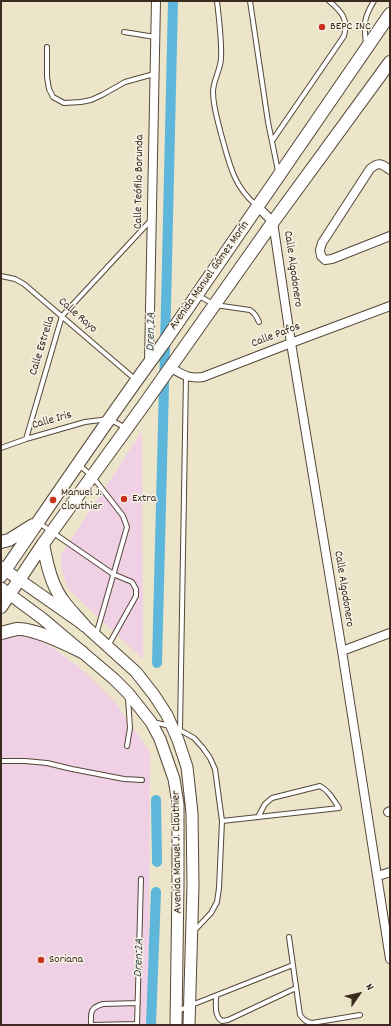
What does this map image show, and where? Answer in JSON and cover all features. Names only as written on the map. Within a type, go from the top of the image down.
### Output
[{"type":"main road","name":"Avenida Manuel Gómez Morín","points":[[2,571],[163,344],[390,14]]},
{"type":"main road","name":"Avenida Manuel Gómez Morín","points":[[1,607],[5,591],[20,579],[42,544],[143,406],[273,222],[390,62]]},
{"type":"main road","points":[[1,542],[9,540],[38,522]]},
{"type":"main road","points":[[42,544],[48,568],[56,590],[64,602],[84,625]]},
{"type":"main road","name":"Avenida Manuel J. Clouthier","points":[[2,571],[20,579],[96,635],[136,672],[176,728],[178,740],[187,767],[192,821],[189,935],[189,1025]]},
{"type":"main road","name":"Avenida Manuel J. Clouthier","points":[[5,591],[43,620],[114,679],[128,693],[151,722],[160,739],[174,779],[178,804],[180,942],[176,1025]]},
{"type":"main road","points":[[1,633],[16,629],[26,630],[64,642],[82,652]]},
{"type":"street","name":"Calle Teófilo Borunda","points":[[149,363],[156,1]]},
{"type":"street","points":[[390,170],[382,164],[377,164],[370,168],[322,242],[320,250],[321,256],[325,260],[332,259],[390,236]]},
{"type":"street","points":[[258,207],[273,222]]},
{"type":"street","name":"Calle Algodonero","points":[[273,222],[291,343],[389,938],[390,959]]},
{"type":"street","name":"Calle Pafos","points":[[168,371],[194,378],[204,377],[390,306]]},
{"type":"street","points":[[342,651],[390,633]]},
{"type":"street","points":[[378,876],[390,872]]},
{"type":"lane","points":[[217,1],[221,60],[214,81],[213,92],[215,110],[231,169],[242,190],[258,207]]},
{"type":"lane","points":[[250,1],[268,122],[279,176]]},
{"type":"lane","points":[[272,140],[344,36],[346,30],[344,17],[341,12],[329,1]]},
{"type":"lane","points":[[366,49],[364,25],[374,1]]},
{"type":"lane","points":[[124,32],[156,37]]},
{"type":"lane","points":[[47,47],[47,77],[49,89],[54,98],[64,103],[91,100],[125,82],[155,73]]},
{"type":"lane","name":"Calle Estrella","points":[[26,439],[62,316],[152,220]]},
{"type":"lane","name":"Calle Rayo","points":[[1,276],[15,279],[24,284],[136,380]]},
{"type":"lane","points":[[197,294],[215,305],[250,310],[256,314],[259,322]]},
{"type":"lane","points":[[176,728],[186,376]]},
{"type":"lane","points":[[109,419],[127,428]]},
{"type":"lane","name":"Calle Iris","points":[[1,448],[26,439],[85,422],[109,419]]},
{"type":"lane","points":[[78,464],[92,476],[123,516],[127,527],[96,635]]},
{"type":"lane","points":[[38,522],[113,574],[132,582],[136,589],[136,596],[108,646]]},
{"type":"lane","points":[[127,746],[130,728],[128,693]]},
{"type":"lane","points":[[151,722],[176,728],[194,738],[203,748],[216,769],[222,821],[217,902],[211,913],[189,935]]},
{"type":"lane","points":[[1,761],[48,763],[124,779],[142,780]]},
{"type":"lane","points":[[222,821],[258,817],[339,808],[326,789],[320,786],[272,798],[265,804],[258,817]]},
{"type":"lane","points":[[138,1004],[103,1004],[93,1008],[91,1025],[137,1025],[138,1004],[141,879]]},
{"type":"lane","points":[[289,937],[300,1015],[303,1019],[312,1023],[360,1015]]},
{"type":"lane","points":[[176,1012],[293,965]]},
{"type":"lane","points":[[216,996],[217,1014],[219,1019],[222,1021],[228,1020],[296,988]]},
{"type":"shaded area","points":[[142,431],[143,659],[67,588],[62,571],[61,555]]},
{"type":"shaded area","points":[[18,635],[31,637],[52,647],[85,672],[114,701],[150,752],[149,1025],[1,1025],[1,639]]},
{"type":"waterway","name":"Dren 2A","points":[[157,663],[173,1]]},
{"type":"waterway","name":"Dren 2A","points":[[156,800],[157,862]]},
{"type":"waterway","name":"Dren 2A","points":[[151,1025],[156,892]]},
{"type":"place","name":"BEPC INC","points":[[322,27]]},
{"type":"place","name":"Extra","points":[[124,499]]},
{"type":"place","name":"Manuel J. Clouthier","points":[[53,500]]},
{"type":"place","name":"Soriana","points":[[41,960]]}]
